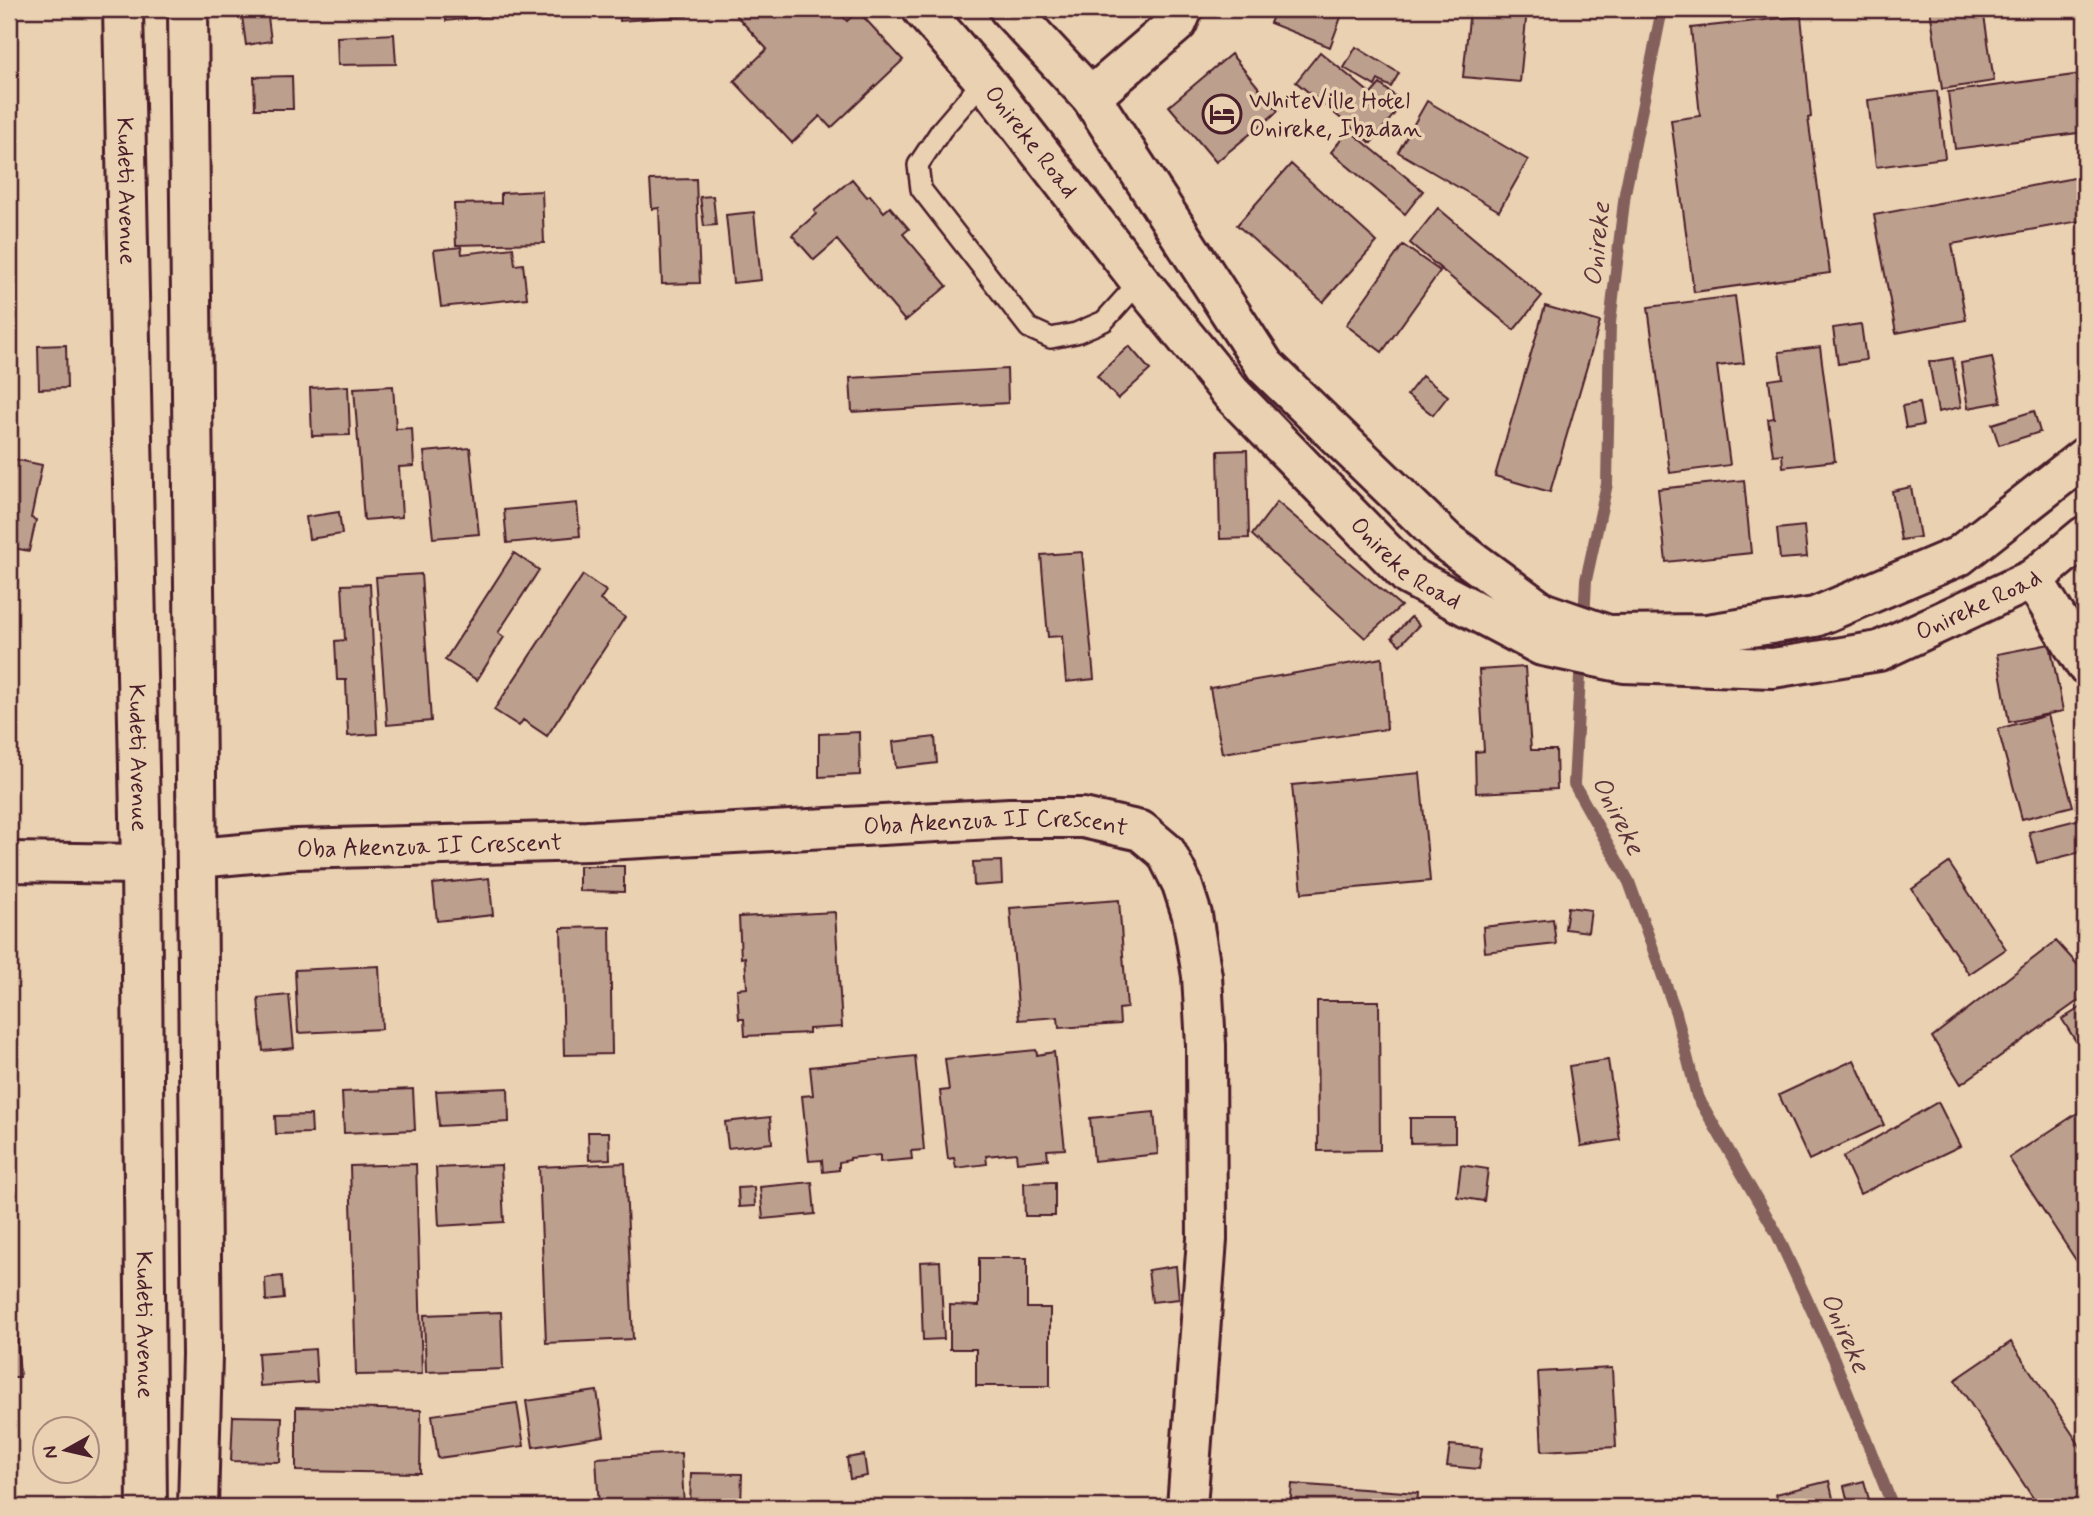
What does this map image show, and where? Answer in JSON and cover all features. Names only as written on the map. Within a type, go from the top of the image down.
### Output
[{"type":"main road","name":"Kudeti Avenue","points":[[123,9],[141,864],[147,1507]]},
{"type":"main road","points":[[188,9],[202,1341],[198,1507]]},
{"type":"main road","name":"Onireke Road","points":[[922,9],[984,80],[1231,393],[1409,576],[1542,646],[1557,633]]},
{"type":"main road","name":"Onireke Road","points":[[1009,9],[1091,97],[1265,366],[1447,542],[1542,612],[1557,633],[1608,647],[1815,617],[1959,556],[2085,457]]},
{"type":"main road","points":[[1091,97],[1177,23],[1183,9]]},
{"type":"main road","points":[[1231,393],[1265,366]]},
{"type":"main road","name":"Onireke Road","points":[[1608,647],[1624,663],[1773,668],[1879,651],[2033,579],[2085,536]]},
{"type":"main road","points":[[2033,579],[2085,664]]},
{"type":"main road","name":"Oba Akenzua II Crescent","points":[[197,858],[296,849],[587,841],[1010,818],[1083,818],[1141,831],[1166,852],[1182,884],[1192,915],[1202,976],[1206,1045],[1207,1239],[1187,1507]]},
{"type":"main road","points":[[9,862],[141,864]]},
{"type":"lane","points":[[984,80],[942,129],[918,165],[921,189],[1029,328],[1051,338],[1076,333],[1104,321],[1140,281]]},
{"type":"building","points":[[241,9],[267,9],[271,41],[246,45]]},
{"type":"building","points":[[445,9],[499,9],[499,15],[446,21]]},
{"type":"building","points":[[619,9],[686,9],[687,16],[620,21]]},
{"type":"building","points":[[737,9],[836,9],[847,21],[858,11],[903,60],[831,128],[820,116],[792,143],[734,81],[767,49],[733,12]]},
{"type":"building","points":[[1276,9],[1344,9],[1330,47],[1270,23]]},
{"type":"building","points":[[1470,9],[1527,9],[1520,82],[1463,77]]},
{"type":"building","points":[[1930,9],[1983,9],[1994,81],[1942,89]]},
{"type":"building","points":[[1801,16],[1811,117],[1808,118],[1830,273],[1694,292],[1671,120],[1700,116],[1691,28]]},
{"type":"building","points":[[394,34],[396,64],[338,65],[337,37]]},
{"type":"building","points":[[1356,47],[1399,73],[1391,87],[1378,80],[1375,86],[1344,68]]},
{"type":"building","points":[[1320,52],[1371,94],[1380,84],[1403,103],[1371,143],[1296,82]]},
{"type":"building","points":[[1231,54],[1278,111],[1216,162],[1169,106]]},
{"type":"building","points":[[2082,74],[2085,132],[1955,149],[1948,92]]},
{"type":"building","points":[[292,76],[293,109],[255,109],[254,77]]},
{"type":"building","points":[[1937,91],[1945,158],[1876,167],[1868,100]]},
{"type":"building","points":[[1427,101],[1528,160],[1499,211],[1398,152]]},
{"type":"building","points":[[1349,130],[1423,191],[1405,214],[1331,152]]},
{"type":"building","points":[[1291,164],[1377,242],[1323,302],[1237,225]]},
{"type":"building","points":[[2085,176],[2085,220],[1952,244],[1966,320],[1896,333],[1874,215]]},
{"type":"building","points":[[696,179],[700,283],[662,284],[659,208],[652,209],[650,180]]},
{"type":"building","points":[[852,179],[884,212],[890,207],[909,229],[903,234],[947,286],[905,321],[837,240],[814,260],[792,235],[816,214],[814,211]]},
{"type":"building","points":[[542,191],[544,243],[456,245],[454,204],[501,203],[501,193]]},
{"type":"building","points":[[713,196],[716,225],[704,226],[700,197]]},
{"type":"building","points":[[1438,208],[1542,296],[1514,330],[1410,243]]},
{"type":"building","points":[[754,212],[761,280],[733,283],[726,215]]},
{"type":"building","points":[[1403,245],[1440,271],[1382,352],[1346,325]]},
{"type":"building","points":[[461,247],[462,254],[513,248],[515,265],[523,264],[527,298],[441,307],[434,250]]},
{"type":"building","points":[[1735,296],[1744,363],[1717,366],[1730,465],[1670,473],[1648,307]]},
{"type":"building","points":[[1545,306],[1600,322],[1550,492],[1495,476]]},
{"type":"building","points":[[1861,324],[1866,360],[1838,364],[1833,328]]},
{"type":"building","points":[[66,345],[67,388],[39,389],[38,346]]},
{"type":"building","points":[[1129,346],[1150,370],[1118,399],[1097,376]]},
{"type":"building","points":[[1820,347],[1835,461],[1783,467],[1782,454],[1773,455],[1768,419],[1774,418],[1769,380],[1783,378],[1779,352]]},
{"type":"building","points":[[1992,357],[2001,402],[1968,408],[1961,363]]},
{"type":"building","points":[[1953,358],[1961,407],[1938,412],[1929,362]]},
{"type":"building","points":[[1007,369],[1008,403],[852,412],[850,378]]},
{"type":"building","points":[[1422,376],[1448,396],[1433,415],[1407,395]]},
{"type":"building","points":[[348,386],[350,435],[312,436],[310,388]]},
{"type":"building","points":[[393,386],[396,429],[412,428],[414,466],[399,467],[402,517],[364,520],[354,388]]},
{"type":"building","points":[[1919,403],[1923,425],[1906,428],[1902,406]]},
{"type":"building","points":[[2034,411],[2040,432],[1999,445],[1992,424]]},
{"type":"building","points":[[470,448],[479,534],[433,538],[424,452]]},
{"type":"building","points":[[1247,450],[1249,538],[1220,539],[1218,451]]},
{"type":"building","points":[[9,458],[42,465],[31,518],[36,520],[29,551],[9,547]]},
{"type":"building","points":[[1744,480],[1751,553],[1666,562],[1658,489]]},
{"type":"building","points":[[1911,487],[1920,537],[1901,540],[1892,491]]},
{"type":"building","points":[[1277,502],[1401,606],[1365,638],[1252,535]]},
{"type":"building","points":[[577,503],[580,536],[507,543],[504,510]]},
{"type":"building","points":[[339,512],[342,534],[309,539],[306,517]]},
{"type":"building","points":[[1804,526],[1807,557],[1780,559],[1777,529]]},
{"type":"building","points":[[1082,552],[1094,679],[1066,682],[1062,636],[1048,637],[1041,555]]},
{"type":"building","points":[[514,553],[539,570],[498,633],[504,637],[477,680],[445,660]]},
{"type":"building","points":[[421,574],[431,721],[387,725],[376,577]]},
{"type":"building","points":[[583,575],[606,591],[600,600],[625,617],[547,736],[523,720],[519,726],[494,710]]},
{"type":"building","points":[[370,584],[377,734],[348,736],[346,680],[337,680],[335,641],[345,640],[342,585]]},
{"type":"building","points":[[1411,617],[1419,625],[1400,645],[1392,637]]},
{"type":"building","points":[[2050,644],[2063,711],[2009,722],[1997,654]]},
{"type":"building","points":[[1382,658],[1387,729],[1222,753],[1210,688]]},
{"type":"building","points":[[1525,667],[1531,750],[1556,750],[1557,789],[1476,793],[1475,752],[1484,751],[1479,670]]},
{"type":"building","points":[[2048,715],[2073,806],[2022,819],[1998,729]]},
{"type":"building","points":[[859,732],[860,775],[819,777],[819,734]]},
{"type":"building","points":[[935,737],[937,763],[896,768],[893,742]]},
{"type":"building","points":[[1420,773],[1430,881],[1302,893],[1292,785]]},
{"type":"building","points":[[2085,818],[2085,851],[2037,863],[2029,832]]},
{"type":"building","points":[[1001,861],[1002,884],[974,886],[973,862]]},
{"type":"building","points":[[1949,863],[2006,949],[1969,974],[1912,889]]},
{"type":"building","points":[[579,866],[624,866],[624,892],[579,891]]},
{"type":"building","points":[[489,878],[493,915],[437,921],[433,884]]},
{"type":"building","points":[[1119,900],[1127,1008],[1119,1009],[1120,1024],[1059,1028],[1058,1017],[1019,1020],[1010,908]]},
{"type":"building","points":[[1568,907],[1591,910],[1588,932],[1565,929]]},
{"type":"building","points":[[835,912],[842,1027],[809,1029],[809,1033],[745,1036],[744,1019],[739,1019],[737,989],[747,988],[745,957],[741,958],[739,917]]},
{"type":"building","points":[[1553,919],[1556,944],[1485,952],[1483,927]]},
{"type":"building","points":[[610,927],[612,1054],[564,1055],[561,928]]},
{"type":"building","points":[[2056,941],[2085,973],[2085,996],[1961,1084],[1932,1037]]},
{"type":"building","points":[[379,966],[382,1029],[298,1033],[295,970]]},
{"type":"building","points":[[289,995],[294,1048],[263,1051],[258,998]]},
{"type":"building","points":[[1317,1001],[1379,1001],[1380,1150],[1318,1151]]},
{"type":"building","points":[[2085,1005],[2085,1056],[2062,1019]]},
{"type":"building","points":[[1036,1050],[1037,1055],[1054,1052],[1065,1149],[1047,1150],[1048,1159],[1017,1162],[1016,1153],[986,1156],[987,1164],[956,1168],[954,1158],[948,1159],[940,1091],[949,1090],[945,1059]]},
{"type":"building","points":[[915,1056],[924,1150],[911,1151],[912,1159],[880,1162],[880,1155],[850,1158],[839,1162],[839,1170],[823,1172],[822,1160],[809,1161],[802,1096],[813,1095],[810,1067]]},
{"type":"building","points":[[1608,1060],[1620,1140],[1581,1146],[1569,1066]]},
{"type":"building","points":[[1854,1060],[1884,1125],[1809,1160],[1779,1095]]},
{"type":"building","points":[[508,1088],[509,1122],[439,1126],[436,1091]]},
{"type":"building","points":[[413,1089],[415,1130],[344,1133],[342,1092]]},
{"type":"building","points":[[1938,1102],[1960,1146],[1860,1194],[1843,1157]]},
{"type":"building","points":[[2085,1108],[2085,1274],[2009,1158]]},
{"type":"building","points":[[1154,1112],[1158,1154],[1094,1161],[1090,1118]]},
{"type":"building","points":[[311,1115],[312,1133],[276,1134],[275,1116]]},
{"type":"building","points":[[770,1117],[772,1143],[728,1148],[725,1122]]},
{"type":"building","points":[[1410,1118],[1455,1118],[1455,1142],[1410,1143]]},
{"type":"building","points":[[588,1132],[609,1132],[610,1159],[589,1160]]},
{"type":"building","points":[[625,1163],[633,1339],[546,1343],[539,1167]]},
{"type":"building","points":[[416,1164],[422,1374],[356,1375],[350,1166]]},
{"type":"building","points":[[501,1165],[504,1222],[439,1226],[436,1168]]},
{"type":"building","points":[[1461,1165],[1488,1169],[1484,1201],[1457,1197]]},
{"type":"building","points":[[812,1182],[815,1214],[763,1219],[760,1187]]},
{"type":"building","points":[[1055,1182],[1055,1216],[1025,1216],[1024,1183]]},
{"type":"building","points":[[754,1187],[755,1206],[739,1207],[738,1188]]},
{"type":"building","points":[[979,1258],[1027,1258],[1027,1308],[1050,1308],[1050,1386],[976,1386],[976,1349],[950,1349],[950,1305],[979,1306]]},
{"type":"building","points":[[940,1261],[944,1339],[923,1340],[920,1262]]},
{"type":"building","points":[[1176,1266],[1179,1299],[1152,1302],[1148,1270]]},
{"type":"building","points":[[282,1276],[284,1299],[266,1301],[265,1278]]},
{"type":"building","points":[[501,1312],[503,1369],[426,1372],[424,1315]]},
{"type":"building","points":[[17,1336],[20,1377],[9,1377],[9,1337]]},
{"type":"building","points":[[2011,1342],[2085,1453],[2085,1507],[2039,1507],[1955,1380]]},
{"type":"building","points":[[315,1349],[317,1382],[260,1386],[258,1353]]},
{"type":"building","points":[[1612,1368],[1616,1447],[1542,1451],[1538,1372]]},
{"type":"building","points":[[597,1391],[604,1436],[533,1447],[526,1401]]},
{"type":"building","points":[[517,1403],[524,1446],[438,1458],[432,1415]]},
{"type":"building","points":[[296,1407],[421,1410],[420,1473],[296,1471]]},
{"type":"building","points":[[233,1416],[282,1417],[280,1462],[231,1461]]},
{"type":"building","points":[[1450,1445],[1482,1448],[1479,1469],[1447,1466]]},
{"type":"building","points":[[681,1453],[684,1507],[599,1507],[596,1458]]},
{"type":"building","points":[[864,1455],[867,1476],[850,1479],[847,1458]]},
{"type":"building","points":[[691,1473],[742,1474],[741,1507],[690,1507]]},
{"type":"building","points":[[1829,1481],[1835,1507],[1779,1507],[1776,1494]]},
{"type":"building","points":[[1864,1481],[1871,1507],[1849,1507],[1844,1486]]},
{"type":"building","points":[[1292,1484],[1418,1493],[1417,1507],[1290,1507]]},
{"type":"waterway","name":"Onireke","points":[[1584,622],[1586,580],[1607,484],[1610,323],[1625,193],[1662,9]]},
{"type":"waterway","name":"Onireke","points":[[1581,658],[1574,784],[1629,882],[1676,1013],[1697,1096],[1776,1232],[1834,1359],[1893,1507]]},
{"type":"place","name":"WhiteVille Hotel Onireke, Ibadan","points":[[1222,114]]}]
